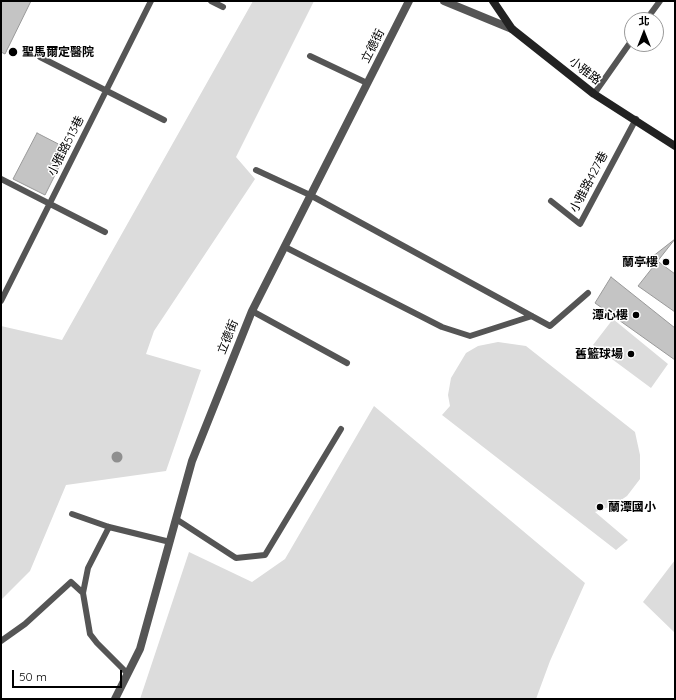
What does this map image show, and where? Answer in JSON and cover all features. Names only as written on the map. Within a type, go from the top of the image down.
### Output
[{"type":"street","name":"立德街","points":[[115,699],[140,649],[192,461],[252,311],[409,1]]},
{"type":"street","points":[[444,1],[512,29]]},
{"type":"street","name":"小雅路","points":[[493,1],[512,29],[594,94],[636,119],[675,146]]},
{"type":"lane","name":"小雅路513巷","points":[[1,301],[151,1]]},
{"type":"lane","points":[[211,1],[223,7]]},
{"type":"lane","points":[[652,12],[660,1]]},
{"type":"lane","points":[[594,94],[624,51]]},
{"type":"lane","points":[[310,56],[367,83]]},
{"type":"lane","points":[[40,57],[164,120]]},
{"type":"lane","name":"小雅路427巷","points":[[551,201],[580,224],[636,119]]},
{"type":"lane","points":[[256,170],[310,195],[550,326],[588,293]]},
{"type":"lane","points":[[1,180],[106,232]]},
{"type":"lane","points":[[285,247],[442,327],[470,336],[532,316]]},
{"type":"lane","points":[[252,311],[347,363]]},
{"type":"lane","points":[[176,519],[236,558],[266,555],[341,429]]},
{"type":"lane","points":[[72,514],[110,527],[170,542]]},
{"type":"lane","points":[[110,527],[88,568],[83,593],[90,634],[127,673]]},
{"type":"lane","points":[[1,641],[25,624],[71,582],[83,593]]},
{"type":"shaded area","points":[[253,1],[314,1],[236,157],[255,179],[154,331],[146,354],[201,370],[166,471],[66,485],[30,571],[1,600],[1,326],[62,340]]},
{"type":"shaded area","name":"舊籃球場","points":[[613,319],[668,364],[651,388],[593,345]]},
{"type":"shaded area","points":[[498,342],[526,346],[635,432],[640,455],[640,479],[627,496],[612,506],[595,512],[628,540],[616,550],[442,415],[450,406],[448,395],[451,378],[466,353],[478,346]]},
{"type":"shaded area","points":[[374,406],[585,583],[550,661],[536,699],[140,699],[189,552],[252,582],[285,559]]},
{"type":"shaded area","points":[[675,560],[675,633],[643,602]]},
{"type":"building","points":[[1,1],[31,1],[5,54],[1,52]]},
{"type":"building","points":[[37,133],[68,149],[45,195],[13,179]]},
{"type":"building","points":[[675,239],[675,274],[652,257]]},
{"type":"building","name":"蘭亭樓","points":[[675,239],[675,312],[638,286]]},
{"type":"building","name":"潭心樓","points":[[611,277],[675,328],[675,360],[595,303]]},
{"type":"place","name":"聖馬爾定醫院","points":[[13,52]]},
{"type":"place","name":"蘭亭樓","points":[[666,262]]},
{"type":"place","name":"潭心樓","points":[[636,315]]},
{"type":"place","name":"舊籃球場","points":[[631,354]]},
{"type":"place","name":"蘭潭國小","points":[[600,507]]}]
